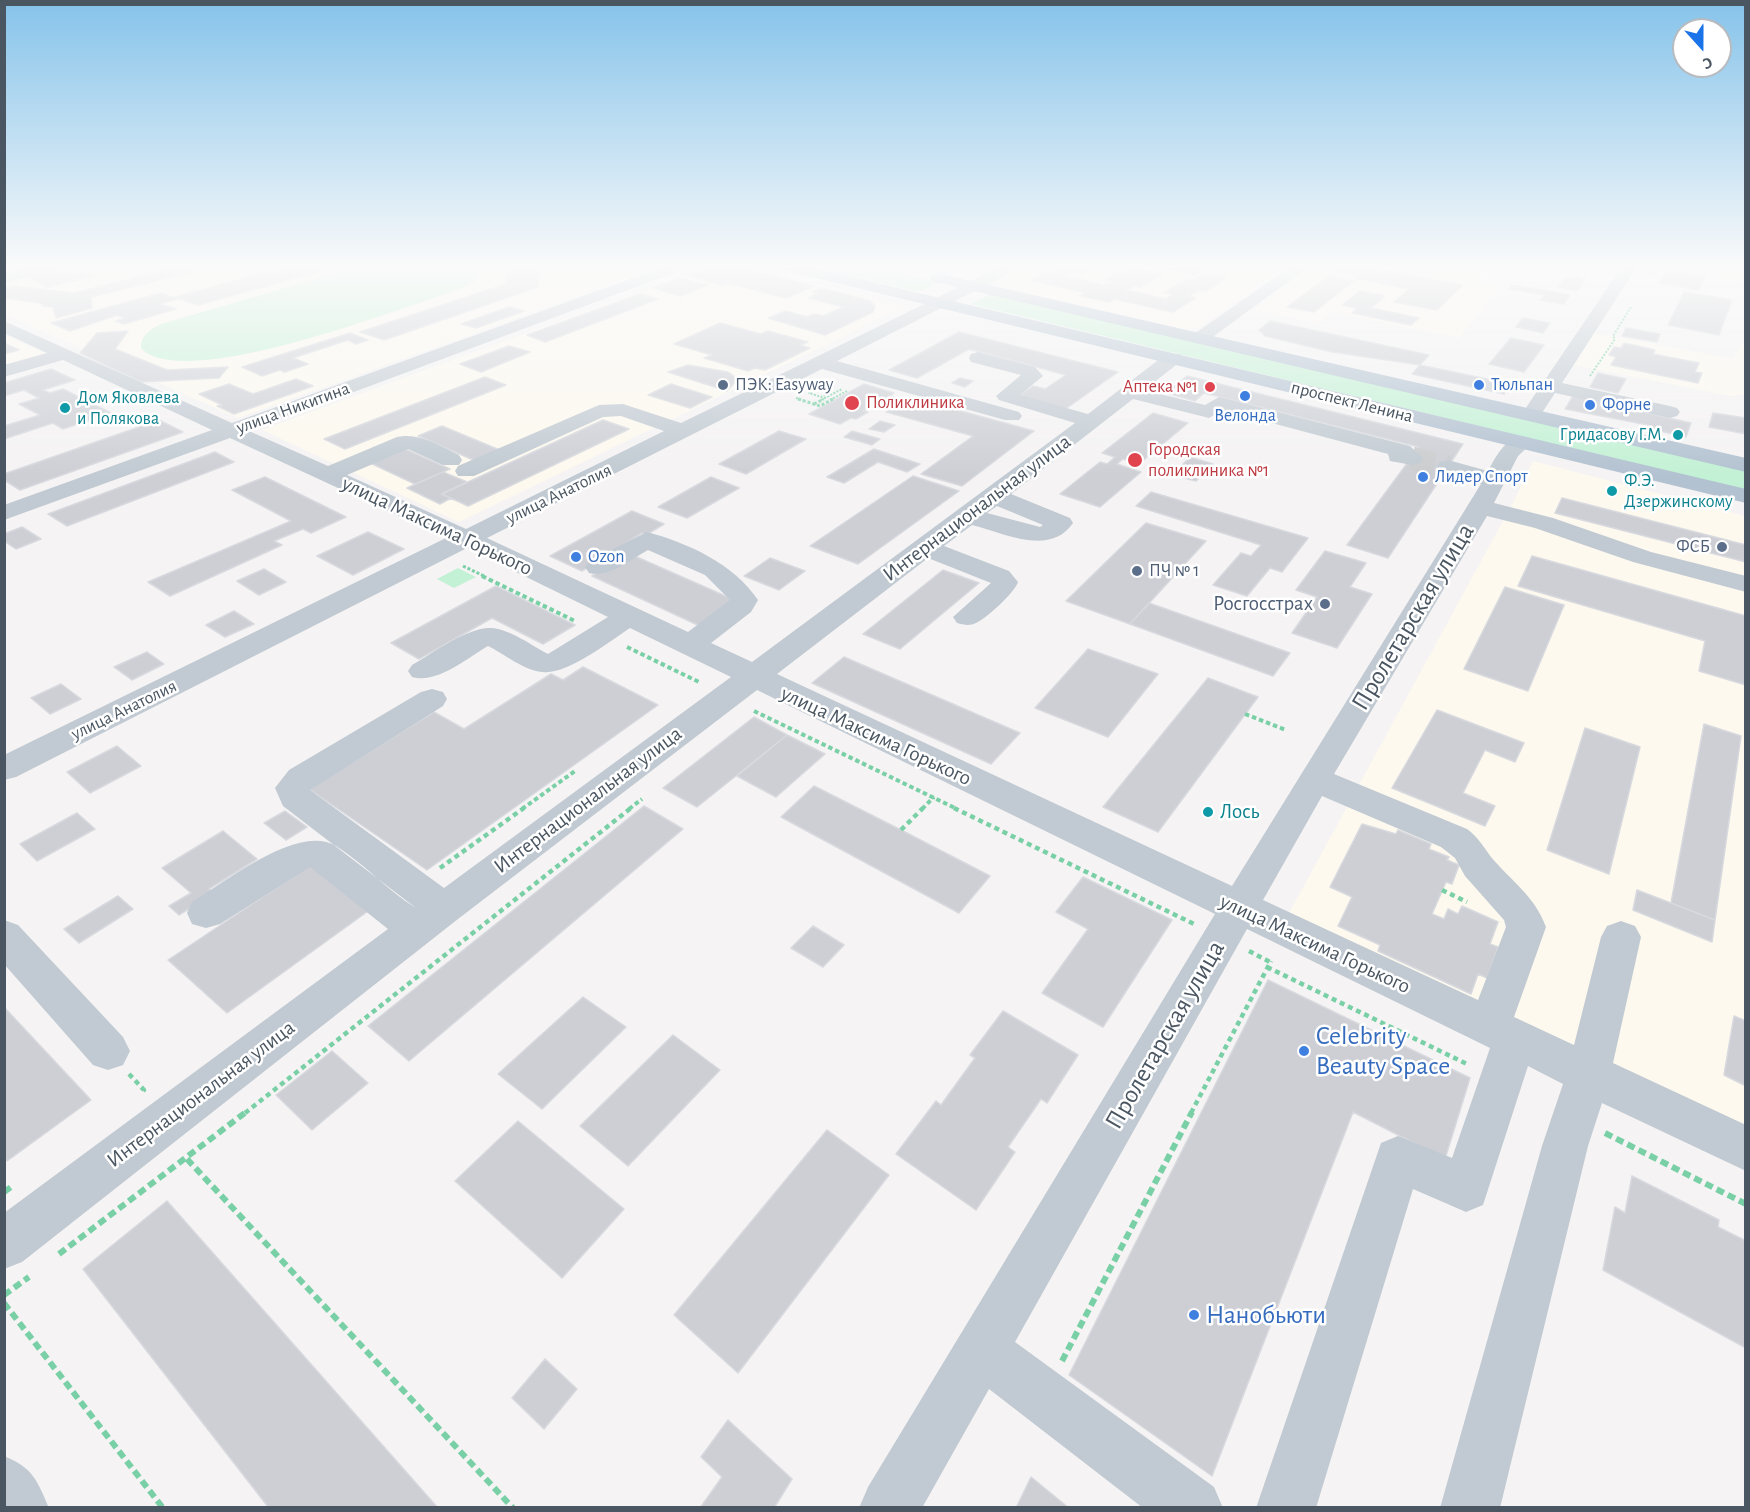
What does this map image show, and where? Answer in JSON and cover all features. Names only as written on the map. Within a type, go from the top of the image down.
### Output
[{"type":"main road","name":"проспект Ленина","points":[[1114,336],[1187,348],[1526,429],[1746,465]]},
{"type":"main road","name":"проспект Ленина","points":[[1144,336],[1187,348],[1526,429],[1746,496]]},
{"type":"street","name":"улица Максима Горького","points":[[24,336],[468,540],[688,646],[1231,923],[1286,929],[1746,1149]]},
{"type":"street","name":"улица Никитина","points":[[4,513],[497,336]]},
{"type":"street","name":"улица Анатолия","points":[[4,769],[468,540],[872,336]]},
{"type":"street","name":"Интернациональная улица","points":[[4,1244],[430,919],[968,516],[1204,336]]},
{"type":"street","name":"Пролетарская улица","points":[[889,1508],[980,1348],[1314,779],[1509,453],[1583,336]]},
{"type":"street","points":[[4,371],[64,354]]},
{"type":"street","points":[[978,358],[1028,371],[1033,376],[1009,391],[1006,396],[1091,421]]},
{"type":"street","points":[[818,362],[1012,416]]},
{"type":"street","points":[[1550,386],[1670,412]]},
{"type":"street","points":[[1129,392],[1209,412],[1219,403],[1402,451],[1398,456],[1412,458]]},
{"type":"street","points":[[326,475],[405,442],[415,443],[458,465],[599,411],[623,410],[685,431]]},
{"type":"street","points":[[1448,468],[1487,493],[1544,523],[1642,557],[1746,584]]},
{"type":"street","points":[[968,516],[1041,535],[1047,534],[1061,523],[994,496]]},
{"type":"street","points":[[598,567],[647,540],[714,569],[722,575],[744,600],[741,606],[688,646]]},
{"type":"street","points":[[925,548],[1000,577],[1005,582],[1004,586],[967,617]]},
{"type":"street","points":[[430,919],[295,797],[292,788],[301,778],[427,685],[483,637],[493,638],[545,664],[558,660],[628,617]]},
{"type":"street","points":[[1286,1508],[1398,1159],[1466,1188],[1526,927],[1521,913],[1478,866],[1468,849],[1455,838],[1314,779]]},
{"type":"street","points":[[206,913],[292,859],[309,853],[322,855],[430,919]]},
{"type":"street","points":[[4,936],[108,1051]]},
{"type":"street","points":[[1470,1508],[1565,1146],[1589,1072],[1621,937]]},
{"type":"street","points":[[980,1348],[1193,1508]]},
{"type":"street","points":[[4,1485],[19,1508]]},
{"type":"path","points":[[827,395],[829,393],[816,389],[808,393],[821,397],[827,395],[842,388]]},
{"type":"path","points":[[787,396],[820,406],[847,391]]},
{"type":"path","points":[[814,404],[827,395]]},
{"type":"path","points":[[746,717],[755,710],[934,797],[1231,923],[1270,962]]},
{"type":"path","points":[[1245,714],[1286,730]]},
{"type":"path","points":[[901,830],[934,797]]},
{"type":"path","points":[[52,1259],[187,1159],[643,798]]},
{"type":"path","points":[[1044,1396],[1286,929]]},
{"type":"path","points":[[108,1051],[144,1090],[135,1097]]},
{"type":"path","points":[[187,1159],[513,1508]]},
{"type":"path","points":[[4,1192],[23,1178]]},
{"type":"path","points":[[4,1295],[33,1273]]},
{"type":"path","points":[[4,1303],[163,1508]]},
{"type":"shaded area","points":[[5,336],[49,355],[5,368]]},
{"type":"shaded area","points":[[53,336],[468,336],[238,418]]},
{"type":"shaded area","points":[[520,336],[845,336],[459,522],[262,430]]},
{"type":"shaded area","points":[[1592,336],[1608,336],[1733,359],[1745,344],[1745,394],[1731,396],[1574,365]]},
{"type":"shaded area","points":[[1533,461],[1745,516],[1745,1125],[1288,915],[1515,499]]},
{"type":"green space","points":[[144,336],[319,336],[247,354],[201,360],[164,359],[141,348]]},
{"type":"green space","points":[[1102,336],[1170,336],[1745,469],[1745,490]]},
{"type":"green space","points":[[458,568],[476,577],[454,588],[437,579]]},
{"type":"building","points":[[95,336],[125,336],[115,349],[167,370],[228,367],[219,378],[141,382],[80,353]]},
{"type":"building","points":[[342,336],[357,336],[368,340],[356,344],[348,340],[293,358],[308,364],[285,372],[280,370],[262,376],[242,367]]},
{"type":"building","points":[[371,336],[397,336],[384,340]]},
{"type":"building","points":[[528,336],[562,336],[545,342]]},
{"type":"building","points":[[692,336],[785,336],[808,342],[800,345],[810,348],[765,370],[755,368],[748,371],[704,358],[712,355],[674,344]]},
{"type":"building","points":[[952,336],[973,336],[1118,372],[1064,410],[1017,397],[1033,386],[1045,389],[1066,375],[969,349],[917,378],[889,370]]},
{"type":"building","points":[[1265,336],[1338,336],[1429,355],[1420,365],[1332,352]]},
{"type":"building","points":[[1622,336],[1659,336],[1657,342]]},
{"type":"building","points":[[1511,338],[1544,345],[1524,372],[1489,364]]},
{"type":"building","points":[[4,343],[19,350],[4,354]]},
{"type":"building","points":[[1624,343],[1655,350],[1653,354],[1699,363],[1695,372],[1702,373],[1698,383],[1611,365],[1616,357],[1609,355],[1614,347],[1621,348]]},
{"type":"building","points":[[509,346],[530,352],[481,372],[460,364]]},
{"type":"building","points":[[688,365],[728,372],[738,379],[727,391],[668,372]]},
{"type":"building","points":[[1420,365],[1511,384],[1504,394],[1412,374]]},
{"type":"building","name":"Дом Яковлева и Полякова","points":[[51,369],[75,380],[43,390],[50,393],[63,389],[111,413],[63,429],[53,423],[4,439],[4,426],[40,415],[19,404],[39,398],[24,390],[4,396],[4,383]]},
{"type":"building","points":[[1598,373],[1626,379],[1618,393],[1590,387]]},
{"type":"building","points":[[1187,376],[1463,444],[1388,558],[1347,545],[1419,447],[1204,393],[1195,401],[1166,393]]},
{"type":"building","points":[[485,377],[506,385],[345,449],[324,439]]},
{"type":"building","points":[[960,378],[973,381],[965,387],[952,383]]},
{"type":"building","points":[[296,379],[313,386],[234,414],[217,406],[222,405],[199,394],[229,384],[253,394]]},
{"type":"building","points":[[671,384],[712,397],[690,408],[648,395]]},
{"type":"building","name":"Поликлиника","points":[[864,384],[894,393],[889,396],[894,397],[863,411],[868,412],[856,419],[851,418],[840,424],[809,414]]},
{"type":"building","points":[[1573,396],[1691,423],[1686,437],[1647,428],[1648,425],[1565,409]]},
{"type":"building","points":[[910,397],[1034,431],[962,486],[921,474],[973,436],[886,412]]},
{"type":"building","name":"Городская поликлиника №1","points":[[1153,413],[1188,423],[1139,464],[1123,459],[1117,464],[1141,472],[1100,507],[1060,494],[1100,462],[1107,464],[1115,457],[1102,453]]},
{"type":"building","points":[[1713,413],[1746,418],[1746,434],[1709,427]]},
{"type":"building","points":[[159,420],[183,432],[20,490],[4,480],[4,474]]},
{"type":"building","points":[[603,420],[629,429],[468,506],[442,494]]},
{"type":"building","points":[[880,421],[895,425],[884,432],[869,429]]},
{"type":"building","points":[[442,426],[502,451],[478,462],[418,436]]},
{"type":"building","points":[[779,431],[806,439],[746,474],[719,464]]},
{"type":"building","points":[[852,431],[880,439],[872,445],[844,437]]},
{"type":"building","points":[[403,448],[450,469],[415,484],[368,462]]},
{"type":"building","points":[[874,449],[920,464],[907,472],[878,462],[844,483],[827,477]]},
{"type":"building","points":[[215,452],[234,462],[67,526],[48,514]]},
{"type":"building","points":[[1190,457],[1213,464],[1196,481],[1172,475]]},
{"type":"building","points":[[443,472],[467,482],[441,494],[451,498],[440,504],[407,488]]},
{"type":"building","points":[[913,476],[959,491],[858,564],[810,546]]},
{"type":"building","points":[[265,477],[346,517],[311,533],[303,529],[274,541],[282,545],[170,596],[148,582],[291,521],[232,490]]},
{"type":"building","points":[[711,477],[739,488],[687,518],[658,507]]},
{"type":"building","points":[[1151,492],[1308,538],[1282,572],[1270,568],[1247,596],[1213,585],[1241,553],[1251,556],[1261,545],[1136,506]]},
{"type":"building","name":"ФСБ","points":[[1562,498],[1746,545],[1746,562],[1555,513]]},
{"type":"building","points":[[632,511],[664,524],[646,535],[642,533],[582,571],[550,556]]},
{"type":"building","name":"ПЧ № 1","points":[[1146,523],[1206,541],[1130,624],[1066,601]]},
{"type":"building","points":[[22,527],[41,539],[16,549],[4,541],[4,534]]},
{"type":"building","points":[[368,532],[404,549],[353,575],[317,556]]},
{"type":"building","points":[[1325,551],[1366,563],[1350,587],[1372,594],[1337,648],[1292,633],[1317,597],[1296,590]]},
{"type":"building","points":[[630,554],[739,602],[702,627],[592,576]]},
{"type":"building","points":[[1532,556],[1746,616],[1746,685],[1699,671],[1705,641],[1518,586]]},
{"type":"building","points":[[770,558],[805,571],[779,590],[744,576]]},
{"type":"building","points":[[264,569],[286,582],[259,595],[237,581]]},
{"type":"building","points":[[943,570],[979,583],[900,649],[863,634]]},
{"type":"building","points":[[496,586],[575,625],[543,644],[492,618],[419,659],[391,643]]},
{"type":"building","points":[[1505,587],[1564,605],[1528,691],[1464,669]]},
{"type":"building","points":[[1149,603],[1290,653],[1273,676],[1130,624]]},
{"type":"building","points":[[234,611],[254,624],[225,637],[206,625]]},
{"type":"building","points":[[1088,649],[1158,674],[1108,737],[1035,708]]},
{"type":"building","points":[[147,652],[164,664],[132,680],[114,667]]},
{"type":"building","points":[[844,657],[1020,733],[991,764],[812,683]]},
{"type":"building","points":[[583,667],[658,705],[427,870],[309,789],[434,712],[464,729],[551,674],[563,680]]},
{"type":"building","points":[[1208,678],[1258,697],[1158,832],[1103,807]]},
{"type":"building","points":[[61,684],[81,699],[50,714],[31,698]]},
{"type":"building","points":[[1437,710],[1524,743],[1515,762],[1485,750],[1463,793],[1495,806],[1485,826],[1392,788]]},
{"type":"building","points":[[754,717],[787,735],[697,807],[663,788]]},
{"type":"building","points":[[1704,724],[1741,736],[1715,920],[1671,903]]},
{"type":"building","points":[[1585,728],[1640,747],[1609,874],[1547,850]]},
{"type":"building","points":[[787,735],[825,754],[776,797],[737,776]]},
{"type":"building","points":[[117,746],[141,766],[90,793],[67,772]]},
{"type":"building","points":[[814,786],[990,876],[959,913],[781,817]]},
{"type":"building","points":[[644,806],[683,829],[409,1061],[368,1026]]},
{"type":"building","points":[[285,811],[307,827],[286,840],[264,823]]},
{"type":"building","points":[[77,813],[95,829],[37,861],[20,844]]},
{"type":"building","points":[[1362,824],[1396,834],[1398,830],[1431,844],[1429,849],[1449,857],[1447,860],[1459,865],[1452,884],[1446,882],[1432,914],[1444,919],[1448,909],[1458,914],[1462,906],[1498,922],[1490,944],[1498,947],[1487,978],[1478,974],[1471,994],[1378,951],[1380,945],[1338,926],[1352,897],[1330,887]]},
{"type":"building","points":[[223,831],[257,859],[209,889],[214,893],[179,915],[169,906],[191,893],[162,868]]},
{"type":"building","points":[[311,865],[371,909],[227,1013],[168,960]]},
{"type":"building","points":[[1083,877],[1172,920],[1103,1027],[1042,993],[1088,929],[1056,912]]},
{"type":"building","points":[[1637,890],[1715,920],[1712,942],[1633,910]]},
{"type":"building","points":[[118,896],[133,909],[79,943],[64,929]]},
{"type":"building","points":[[813,926],[844,945],[823,967],[791,948]]},
{"type":"building","points":[[1268,980],[1470,1078],[1445,1159],[1353,1112],[1212,1476],[1069,1375]]},
{"type":"building","points":[[583,997],[626,1027],[542,1109],[498,1074]]},
{"type":"building","points":[[4,1007],[91,1100],[7,1161],[4,1157]]},
{"type":"building","points":[[1003,1011],[1078,1055],[1047,1103],[1041,1099],[1008,1147],[1015,1152],[976,1210],[896,1154],[936,1101],[941,1105],[975,1058],[970,1055]]},
{"type":"building","points":[[1734,1016],[1746,1021],[1746,1086],[1724,1075]]},
{"type":"building","points":[[673,1035],[720,1070],[628,1166],[580,1126]]},
{"type":"building","points":[[332,1051],[368,1083],[312,1130],[276,1095]]},
{"type":"building","points":[[518,1121],[624,1209],[562,1278],[455,1181]]},
{"type":"building","points":[[827,1130],[889,1175],[738,1373],[674,1315]]},
{"type":"building","points":[[1632,1176],[1719,1220],[1718,1227],[1746,1241],[1746,1348],[1603,1270],[1615,1207],[1625,1213]]},
{"type":"building","points":[[167,1201],[438,1508],[269,1508],[83,1269]]},
{"type":"building","points":[[545,1359],[577,1389],[544,1429],[512,1398]]},
{"type":"building","points":[[728,1420],[792,1479],[774,1508],[700,1508],[722,1477],[701,1457]]},
{"type":"building","points":[[1031,1477],[1069,1508],[1016,1508]]},
{"type":"tunnel","points":[[1412,458],[1448,467]]},
{"type":"place","name":"ПЭК: Easyway","points":[[723,385]]},
{"type":"place","name":"Тюльпан","points":[[1479,385]]},
{"type":"place","name":"Аптека №1","points":[[1210,387]]},
{"type":"place","name":"Велонда","points":[[1245,396]]},
{"type":"place","name":"Поликлиника","points":[[852,403]]},
{"type":"place","name":"Форне","points":[[1590,405]]},
{"type":"place","name":"Дом Яковлева и Полякова","points":[[65,408]]},
{"type":"place","name":"Гридасову Г.М.","points":[[1678,435]]},
{"type":"place","name":"Городская поликлиника №1","points":[[1135,460]]},
{"type":"place","name":"Лидер Спорт","points":[[1423,477]]},
{"type":"place","name":"Ф.Э. Дзержинскому","points":[[1612,491]]},
{"type":"place","name":"ФСБ","points":[[1722,547]]},
{"type":"place","name":"Ozon","points":[[576,557]]},
{"type":"place","name":"ПЧ № 1","points":[[1137,571]]},
{"type":"place","name":"Росгосстрах","points":[[1325,604]]},
{"type":"place","name":"Лось","points":[[1208,812]]},
{"type":"place","name":"Celebrity Beauty Space","points":[[1304,1051]]},
{"type":"place","name":"Нанобьюти","points":[[1194,1315]]}]
